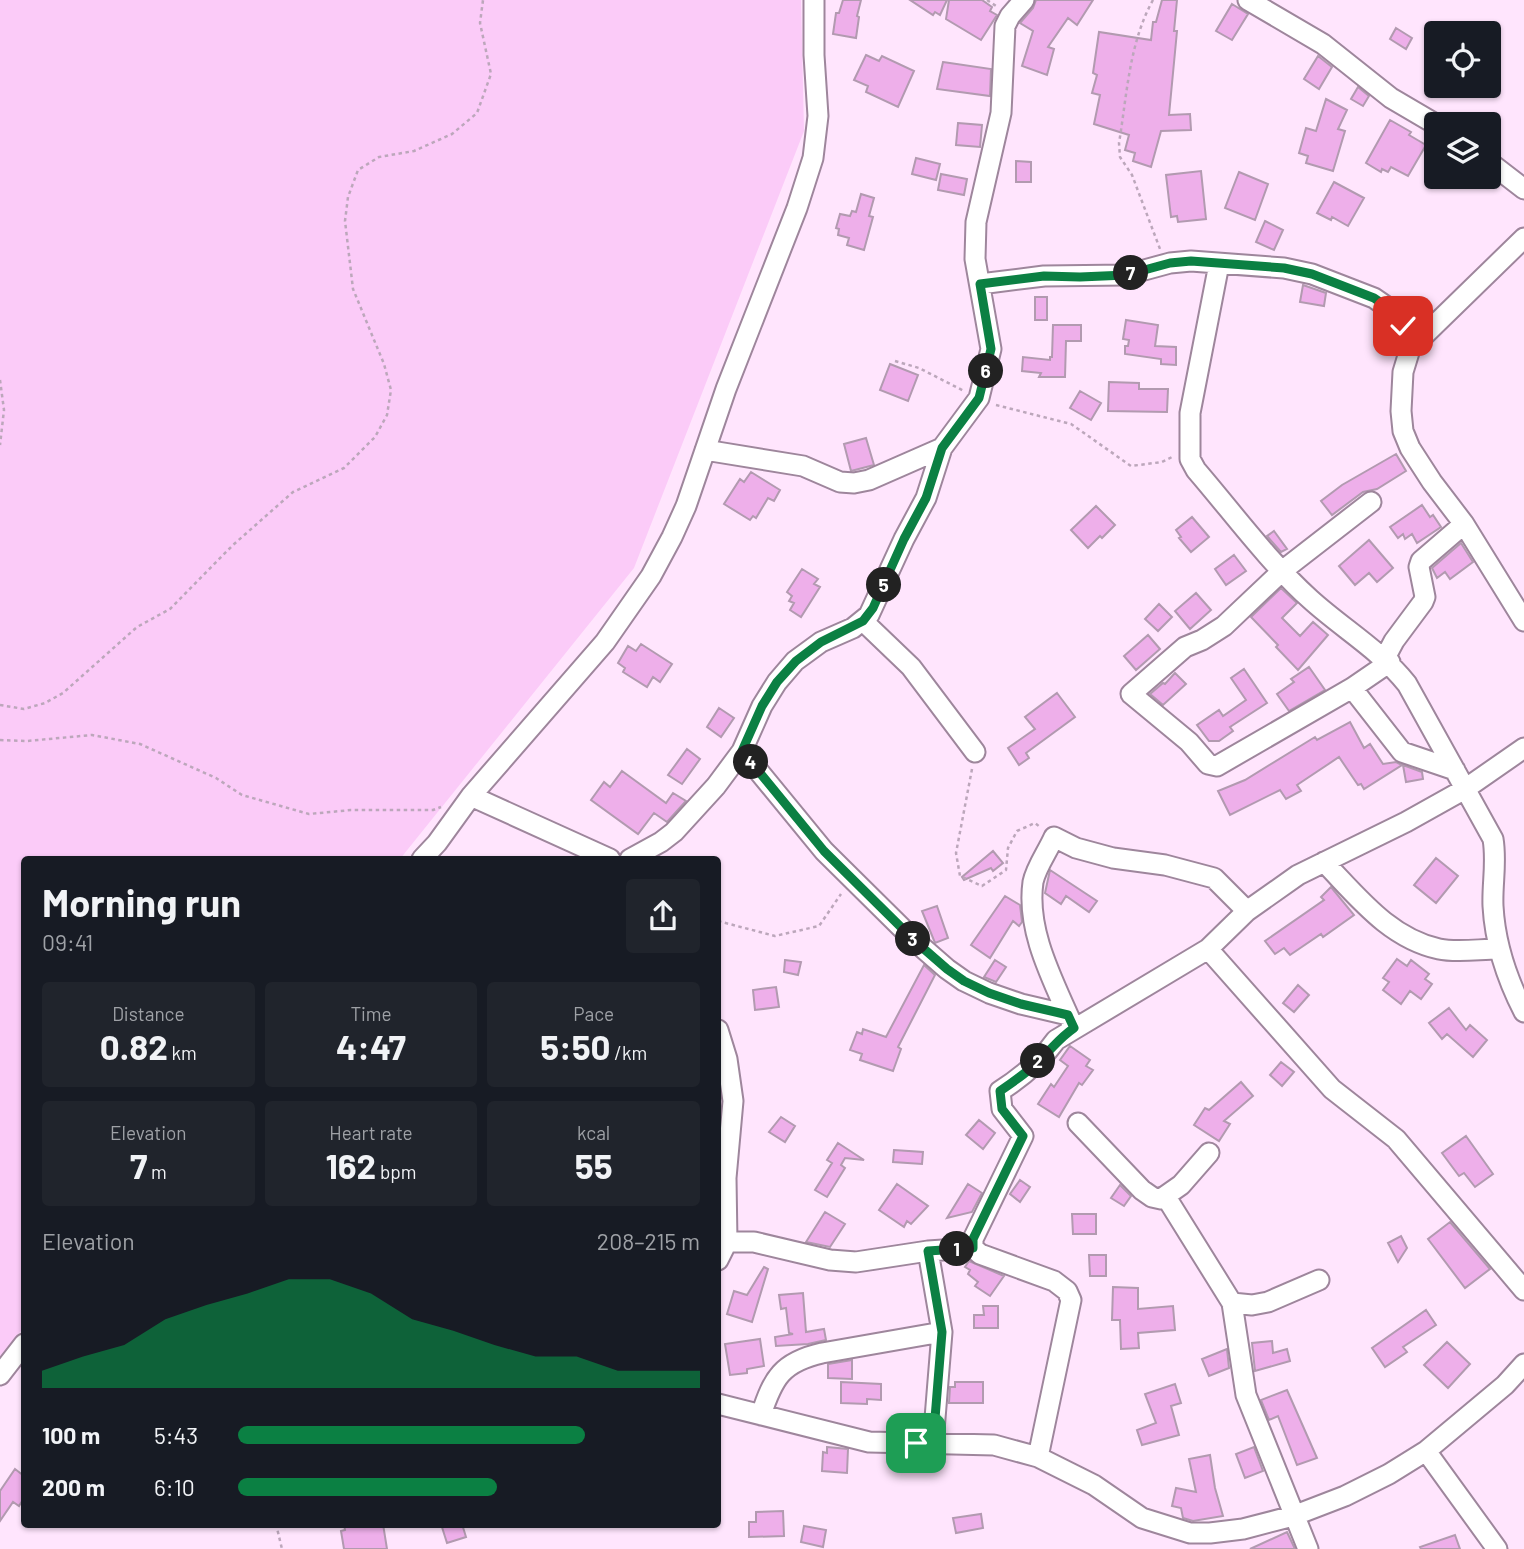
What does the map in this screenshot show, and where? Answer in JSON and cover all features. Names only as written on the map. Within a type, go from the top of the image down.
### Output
[{"type":"street","points":[[425,856],[443,836],[471,796],[605,642],[652,576],[686,506],[726,388],[797,208],[813,158],[818,116],[814,0]]},
{"type":"street","points":[[635,856],[674,832],[716,786],[742,751],[762,706],[777,682],[796,661],[821,642],[863,621],[873,608],[926,498],[942,448],[979,398],[991,349],[975,259],[976,222],[1001,113],[1004,26],[1024,0]]},
{"type":"street","points":[[1248,0],[1323,44],[1391,98],[1424,117]]},
{"type":"street","points":[[1501,171],[1524,188]]},
{"type":"street","points":[[1524,239],[1410,349],[1403,372],[1402,431],[1432,482],[1464,524],[1524,621]]},
{"type":"street","points":[[980,284],[1044,276],[1126,275],[1170,263],[1191,261],[1284,268],[1303,272],[1374,298],[1390,309],[1403,326],[1410,349]]},
{"type":"street","points":[[1219,264],[1190,412],[1191,459],[1196,470],[1282,571],[1311,600],[1387,660],[1408,684],[1493,839],[1493,905],[1498,949],[1524,1012]]},
{"type":"street","points":[[705,450],[803,466],[840,482],[854,484],[942,448]]},
{"type":"street","points":[[1371,502],[1282,571],[1224,626],[1185,647],[1131,694],[1189,742],[1208,764],[1217,765],[1352,688],[1387,660],[1394,641],[1425,597],[1420,561],[1464,524]]},
{"type":"street","points":[[863,621],[911,667],[975,751]]},
{"type":"street","points":[[1352,688],[1402,752],[1455,770]]},
{"type":"street","points":[[1038,1457],[1071,1300],[1067,1291],[1054,1281],[979,1254],[973,1248],[973,1239],[1023,1136],[1002,1109],[1000,1091],[1046,1054],[1071,1021],[1208,949],[1247,911],[1298,875],[1406,822],[1465,789],[1524,748]]},
{"type":"street","points":[[742,751],[824,851],[916,942],[964,981],[1071,1021]]},
{"type":"street","points":[[471,796],[603,856]]},
{"type":"street","points":[[1071,1021],[1046,965],[1034,913],[1033,884],[1054,837],[1076,848],[1113,858],[1165,864],[1214,878],[1247,911]]},
{"type":"street","points":[[1324,862],[1379,919],[1402,936],[1440,950],[1498,949]]},
{"type":"street","points":[[1208,949],[1332,1089],[1396,1139],[1524,1290]]},
{"type":"street","points":[[721,1040],[727,1059],[733,1101],[726,1178],[727,1242],[721,1254]]},
{"type":"street","points":[[1078,1123],[1142,1190],[1152,1197],[1167,1197],[1209,1153]]},
{"type":"street","points":[[1167,1197],[1232,1303],[1245,1395],[1308,1549]]},
{"type":"street","points":[[727,1242],[754,1242],[830,1260],[856,1262],[928,1251],[973,1248]]},
{"type":"street","points":[[928,1251],[942,1332],[933,1443]]},
{"type":"street","points":[[1232,1303],[1252,1305],[1268,1302],[1320,1280]]},
{"type":"street","points":[[761,1415],[773,1382],[789,1365],[807,1357],[942,1332]]},
{"type":"street","points":[[0,1375],[21,1351]]},
{"type":"street","points":[[721,1405],[869,1442],[994,1445],[1038,1457],[1094,1485],[1142,1518],[1189,1541],[1210,1533],[1293,1516],[1345,1496],[1389,1474],[1426,1451],[1505,1385],[1524,1364]]},
{"type":"street","points":[[1426,1451],[1497,1549]]},
{"type":"path","points":[[0,705],[24,709],[45,703],[63,693],[137,627],[170,609],[233,545],[293,492],[344,468],[375,437],[387,415],[391,390],[353,289],[345,220],[348,197],[358,170],[379,157],[414,151],[452,134],[477,113],[491,74],[480,23],[483,0]]},
{"type":"path","points":[[1153,0],[1136,38],[1119,143],[1120,157],[1132,175],[1159,248],[1170,263]]},
{"type":"path","points":[[895,361],[919,368],[1002,407],[1071,424],[1131,466],[1162,462],[1190,448]]},
{"type":"path","points":[[0,380],[4,410],[0,445]]},
{"type":"path","points":[[0,740],[27,741],[92,735],[140,744],[216,778],[242,795],[309,814],[351,810],[433,810],[471,796]]},
{"type":"path","points":[[975,751],[957,853],[960,876],[982,886],[1006,870],[1008,849],[1017,831],[1026,827],[1035,824],[1054,837]]},
{"type":"path","points":[[721,922],[775,936],[819,926],[850,877]]},
{"type":"path","points":[[277,1528],[282,1549]]},
{"type":"shaded area","points":[[0,0],[801,0],[804,131],[634,568],[402,856],[21,856],[21,1331],[0,1357]]},
{"type":"building","points":[[843,0],[861,0],[856,38],[833,34],[836,13],[839,13]]},
{"type":"building","points":[[910,0],[947,0],[940,15],[935,12],[933,15]]},
{"type":"building","points":[[949,0],[982,0],[992,7],[990,11],[997,15],[981,40],[946,19]]},
{"type":"building","points":[[1036,0],[1093,0],[1077,25],[1068,18],[1048,47],[1054,49],[1047,75],[1022,66],[1033,31],[1020,23],[1033,8]]},
{"type":"building","points":[[1162,0],[1177,0],[1174,31],[1177,31],[1169,115],[1190,114],[1191,130],[1161,131],[1151,167],[1133,161],[1135,153],[1125,150],[1129,135],[1094,124],[1100,95],[1092,93],[1097,75],[1093,73],[1099,32],[1151,40],[1153,22],[1156,22]]},
{"type":"building","points":[[1232,4],[1248,14],[1232,40],[1216,31]]},
{"type":"building","points":[[1396,28],[1412,38],[1406,49],[1390,39]]},
{"type":"building","points":[[866,55],[879,61],[882,56],[914,71],[898,107],[866,92],[868,86],[854,80]]},
{"type":"building","points":[[1318,56],[1332,67],[1319,89],[1304,79]]},
{"type":"building","points":[[943,62],[991,69],[990,96],[937,89]]},
{"type":"building","points":[[1358,87],[1369,96],[1363,106],[1351,99]]},
{"type":"building","points":[[1326,99],[1347,110],[1338,129],[1345,131],[1333,171],[1306,163],[1308,156],[1299,153],[1306,128],[1316,131]]},
{"type":"building","points":[[1390,120],[1411,132],[1409,135],[1424,144],[1408,176],[1391,167],[1388,172],[1382,169],[1381,172],[1366,163]]},
{"type":"building","points":[[958,123],[982,125],[980,147],[956,145]]},
{"type":"building","points":[[916,158],[940,164],[936,180],[912,174]]},
{"type":"building","points":[[1016,161],[1031,162],[1031,182],[1016,182]]},
{"type":"building","points":[[1201,171],[1206,219],[1178,222],[1177,216],[1171,217],[1166,175]]},
{"type":"building","points":[[1239,172],[1268,184],[1255,220],[1225,208]]},
{"type":"building","points":[[941,174],[967,179],[964,195],[938,190]]},
{"type":"building","points":[[1334,182],[1364,198],[1348,226],[1332,217],[1331,220],[1317,213]]},
{"type":"building","points":[[861,194],[874,198],[869,216],[873,217],[864,250],[847,245],[849,238],[838,235],[839,229],[836,228],[840,214],[850,216],[852,211],[856,212]]},
{"type":"building","points":[[1265,221],[1283,230],[1274,250],[1256,242]]},
{"type":"building","points":[[1303,285],[1326,293],[1324,306],[1300,302]]},
{"type":"building","points":[[1035,297],[1047,297],[1047,320],[1035,320]]},
{"type":"building","points":[[1126,320],[1158,325],[1155,346],[1176,347],[1176,365],[1161,364],[1161,359],[1125,354],[1125,346],[1128,346],[1129,340],[1123,339]]},
{"type":"building","points":[[1053,325],[1081,325],[1081,341],[1066,341],[1065,377],[1039,377],[1041,373],[1022,371],[1023,357],[1050,360]]},
{"type":"building","points":[[890,364],[918,375],[908,401],[880,390]]},
{"type":"building","points":[[1109,382],[1139,383],[1139,389],[1168,389],[1167,412],[1108,411]]},
{"type":"building","points":[[1080,391],[1101,403],[1091,420],[1070,408]]},
{"type":"building","points":[[866,438],[874,465],[851,471],[844,444]]},
{"type":"building","points":[[1396,454],[1406,471],[1377,489],[1363,492],[1332,515],[1321,501],[1342,485]]},
{"type":"building","points":[[751,472],[780,490],[774,501],[768,498],[756,518],[753,516],[750,520],[724,504],[740,479],[744,482]]},
{"type":"building","points":[[1422,505],[1441,527],[1417,543],[1412,534],[1405,539],[1403,534],[1398,538],[1390,527]]},
{"type":"building","points":[[1096,506],[1115,525],[1088,548],[1071,530]]},
{"type":"building","points":[[1192,517],[1209,537],[1191,552],[1176,530]]},
{"type":"building","points":[[1274,531],[1287,549],[1281,552],[1267,536]]},
{"type":"building","points":[[1369,540],[1393,568],[1377,582],[1369,573],[1355,585],[1339,566]]},
{"type":"building","points":[[1461,543],[1473,562],[1450,579],[1445,572],[1437,578],[1432,568]]},
{"type":"building","points":[[1234,555],[1246,571],[1226,585],[1215,569]]},
{"type":"building","points":[[802,569],[818,579],[814,584],[820,587],[801,617],[790,610],[794,603],[789,601],[792,596],[787,592]]},
{"type":"building","points":[[1281,588],[1297,603],[1282,618],[1300,636],[1313,622],[1328,635],[1298,670],[1251,617]]},
{"type":"building","points":[[1196,593],[1211,610],[1190,629],[1175,611]]},
{"type":"building","points":[[1159,604],[1172,617],[1158,631],[1145,619]]},
{"type":"building","points":[[1148,635],[1160,649],[1136,670],[1124,656]]},
{"type":"building","points":[[641,644],[672,664],[660,682],[653,677],[647,687],[623,672],[625,668],[618,663],[628,646],[636,651]]},
{"type":"building","points":[[1309,667],[1325,690],[1289,711],[1277,694],[1294,682],[1291,679]]},
{"type":"building","points":[[1244,669],[1267,703],[1230,727],[1233,731],[1219,741],[1209,741],[1197,725],[1219,710],[1223,716],[1246,700],[1231,678]]},
{"type":"building","points":[[1175,673],[1186,684],[1163,705],[1150,694]]},
{"type":"building","points":[[1057,693],[1075,717],[1026,753],[1029,758],[1019,765],[1008,748],[1035,729],[1025,717]]},
{"type":"building","points":[[719,708],[734,718],[721,737],[707,727]]},
{"type":"building","points":[[1350,722],[1364,748],[1370,744],[1383,764],[1396,762],[1402,765],[1364,789],[1361,784],[1358,785],[1339,757],[1297,785],[1301,791],[1286,799],[1280,790],[1230,815],[1218,791],[1245,780],[1315,737],[1317,740]]},
{"type":"building","points":[[687,749],[700,759],[682,784],[668,775]]},
{"type":"building","points":[[1403,765],[1422,772],[1423,779],[1406,782]]},
{"type":"building","points":[[622,771],[666,803],[673,793],[686,801],[667,822],[654,813],[638,834],[591,800],[604,782],[610,787]]},
{"type":"building","points":[[993,851],[1003,863],[993,871],[991,868],[964,880],[962,877]]},
{"type":"building","points":[[1436,858],[1458,876],[1436,903],[1414,885]]},
{"type":"building","points":[[1050,870],[1097,901],[1089,912],[1066,896],[1061,904],[1045,893]]},
{"type":"building","points":[[1331,887],[1354,915],[1323,937],[1321,934],[1290,955],[1284,948],[1275,954],[1265,941],[1324,900],[1321,897]]},
{"type":"building","points":[[1005,896],[1020,905],[1022,922],[1019,926],[1013,921],[990,958],[971,945]]},
{"type":"building","points":[[937,906],[948,938],[935,943],[922,911]]},
{"type":"building","points":[[1397,959],[1407,966],[1411,960],[1429,974],[1425,979],[1432,984],[1421,999],[1410,991],[1401,1004],[1383,990],[1389,982],[1383,978]]},
{"type":"building","points":[[785,960],[801,962],[798,975],[784,972]]},
{"type":"building","points":[[995,960],[1006,967],[996,982],[984,977]]},
{"type":"building","points":[[924,965],[935,975],[898,1047],[901,1049],[893,1071],[860,1060],[862,1054],[850,1050],[857,1032],[862,1034],[863,1029],[886,1037]]},
{"type":"building","points":[[1298,985],[1309,995],[1294,1012],[1283,1003]]},
{"type":"building","points":[[776,987],[779,1007],[755,1010],[753,990]]},
{"type":"building","points":[[1449,1008],[1466,1030],[1470,1025],[1487,1040],[1473,1057],[1447,1034],[1442,1039],[1429,1023]]},
{"type":"building","points":[[1070,1046],[1090,1060],[1086,1066],[1093,1070],[1082,1085],[1079,1083],[1059,1117],[1038,1104],[1051,1084],[1054,1087],[1068,1066],[1060,1060]]},
{"type":"building","points":[[1281,1062],[1294,1072],[1282,1086],[1270,1075]]},
{"type":"building","points":[[1241,1082],[1253,1096],[1224,1121],[1230,1124],[1219,1141],[1194,1125],[1205,1108],[1209,1110]]},
{"type":"building","points":[[781,1117],[795,1126],[785,1142],[769,1132]]},
{"type":"building","points":[[979,1120],[995,1133],[983,1149],[966,1135]]},
{"type":"building","points":[[1466,1136],[1493,1174],[1475,1187],[1464,1173],[1459,1176],[1442,1153]]},
{"type":"building","points":[[838,1143],[864,1160],[845,1158],[841,1165],[845,1168],[827,1197],[815,1190],[832,1163],[827,1160]]},
{"type":"building","points":[[894,1150],[923,1152],[922,1164],[893,1162]]},
{"type":"building","points":[[1020,1180],[1030,1187],[1020,1202],[1010,1194]]},
{"type":"building","points":[[897,1184],[928,1206],[911,1224],[907,1221],[904,1227],[879,1210]]},
{"type":"building","points":[[968,1184],[982,1193],[972,1212],[947,1218]]},
{"type":"building","points":[[1120,1185],[1131,1196],[1124,1206],[1111,1198]]},
{"type":"building","points":[[825,1212],[845,1224],[830,1247],[806,1242]]},
{"type":"building","points":[[1072,1214],[1096,1214],[1096,1234],[1073,1234]]},
{"type":"building","points":[[1450,1222],[1490,1269],[1465,1288],[1428,1239]]},
{"type":"building","points":[[1401,1236],[1407,1248],[1398,1262],[1388,1243]]},
{"type":"building","points":[[1089,1255],[1106,1255],[1106,1276],[1090,1276]]},
{"type":"building","points":[[969,1261],[1004,1276],[990,1296],[975,1286],[978,1282],[968,1274],[970,1270],[965,1267]]},
{"type":"building","points":[[764,1267],[768,1269],[752,1322],[727,1314],[734,1291],[747,1295]]},
{"type":"building","points":[[1113,1287],[1138,1288],[1138,1309],[1173,1306],[1175,1330],[1138,1333],[1139,1348],[1121,1349],[1120,1320],[1112,1320]]},
{"type":"building","points":[[803,1293],[806,1332],[824,1329],[826,1340],[776,1346],[775,1337],[793,1334],[789,1333],[786,1308],[781,1309],[779,1295]]},
{"type":"building","points":[[983,1306],[998,1306],[998,1328],[974,1328],[974,1315],[984,1315]]},
{"type":"building","points":[[1426,1310],[1436,1325],[1403,1347],[1407,1352],[1385,1367],[1372,1348]]},
{"type":"building","points":[[760,1339],[764,1366],[747,1369],[747,1373],[730,1375],[725,1344]]},
{"type":"building","points":[[1272,1341],[1273,1353],[1287,1349],[1290,1361],[1255,1371],[1252,1343]]},
{"type":"building","points":[[1447,1342],[1470,1364],[1448,1388],[1424,1365]]},
{"type":"building","points":[[1227,1349],[1229,1368],[1209,1376],[1202,1359]]},
{"type":"building","points":[[852,1360],[852,1379],[828,1378],[828,1364]]},
{"type":"building","points":[[841,1382],[881,1384],[881,1400],[867,1399],[867,1404],[841,1403]]},
{"type":"building","points":[[955,1382],[983,1382],[983,1403],[949,1403],[950,1387],[955,1387]]},
{"type":"building","points":[[1175,1384],[1181,1403],[1171,1406],[1179,1435],[1142,1445],[1137,1430],[1156,1423],[1145,1394]]},
{"type":"building","points":[[1287,1390],[1317,1458],[1297,1465],[1278,1416],[1269,1420],[1261,1400]]},
{"type":"building","points":[[827,1447],[848,1449],[847,1473],[822,1471],[823,1452],[827,1453]]},
{"type":"building","points":[[1254,1447],[1263,1471],[1245,1478],[1236,1454]]},
{"type":"building","points":[[1210,1455],[1223,1516],[1193,1521],[1183,1518],[1181,1508],[1172,1506],[1176,1488],[1196,1492],[1189,1459]]},
{"type":"building","points":[[15,1469],[21,1474],[21,1503],[19,1506],[13,1502],[0,1521],[0,1491]]},
{"type":"building","points":[[783,1511],[784,1536],[749,1537],[749,1522],[756,1522],[756,1512]]},
{"type":"building","points":[[981,1514],[983,1528],[956,1533],[953,1518]]},
{"type":"building","points":[[804,1526],[826,1530],[823,1547],[801,1542]]},
{"type":"building","points":[[384,1528],[387,1549],[344,1549],[341,1531]]},
{"type":"building","points":[[442,1528],[463,1528],[466,1537],[447,1543]]},
{"type":"building","points":[[1287,1532],[1295,1549],[1250,1549]]},
{"type":"building","points":[[1455,1535],[1460,1549],[1420,1547]]},
{"type":"route","points":[[916,1443],[933,1443],[941,1368],[942,1332],[928,1251],[973,1248],[973,1239],[1023,1136],[1002,1109],[1000,1091],[1046,1054],[1056,1040],[1074,1028],[1068,1015],[989,993],[947,969],[824,851],[742,751],[762,706],[777,682],[796,661],[821,642],[853,628],[863,621],[873,608],[926,498],[942,448],[979,398],[991,349],[980,284],[1058,275],[1126,275],[1170,263],[1191,261],[1284,268],[1312,274],[1374,298],[1390,309],[1403,326]]}]
